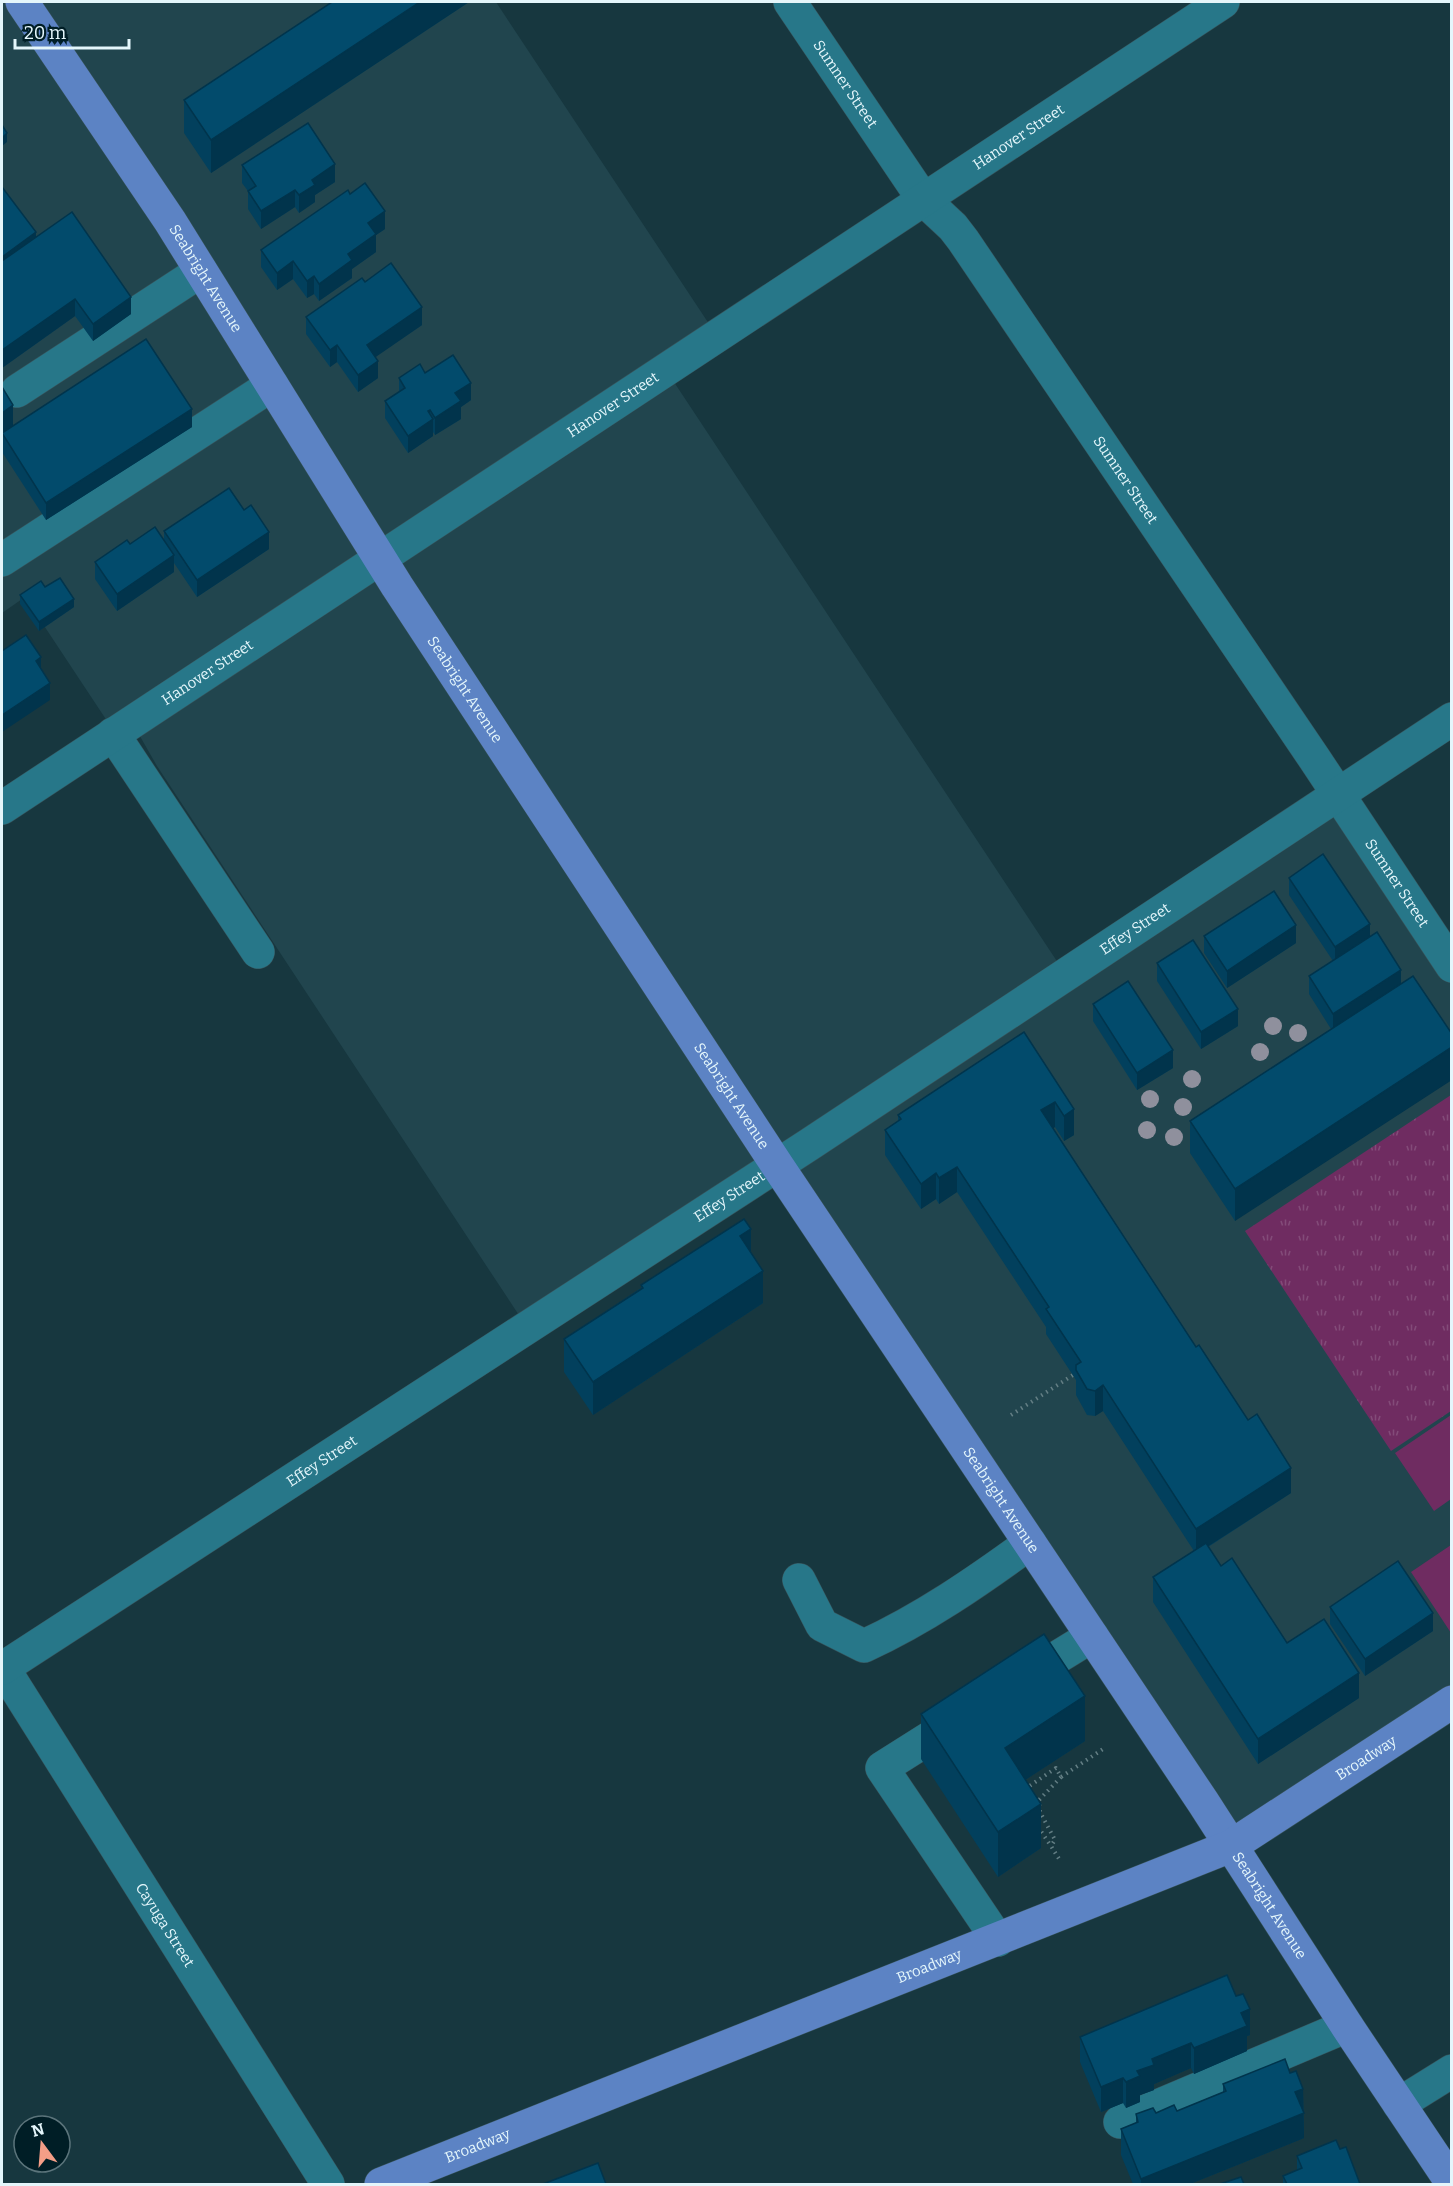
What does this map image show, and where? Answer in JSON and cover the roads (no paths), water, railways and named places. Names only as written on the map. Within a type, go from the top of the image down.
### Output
[{"type":"main road","name":"Seabright Avenue","points":[[22,2],[201,271],[379,558],[777,1165],[1092,1636],[1452,2183]]},
{"type":"main road","name":"Broadway","points":[[381,2184],[1231,1846],[1452,1701]]},
{"type":"street","name":"Sumner Street","points":[[790,2],[923,199],[953,227],[963,240],[1452,966]]},
{"type":"street","name":"Hanover Street","points":[[2,808],[923,199],[1187,12],[1223,2]]},
{"type":"street","points":[[17,390],[201,271]]},
{"type":"street","points":[[2,560],[272,385]]},
{"type":"street","name":"Effey Street","points":[[2,1667],[777,1165],[1452,718]]},
{"type":"street","points":[[113,734],[258,952]]},
{"type":"street","points":[[800,1580],[822,1625],[864,1646],[890,1634],[988,1574],[1030,1543]]},
{"type":"street","points":[[998,1940],[882,1768],[1092,1636]]},
{"type":"street","name":"Cayuga Street","points":[[2,1667],[328,2184]]},
{"type":"street","points":[[1120,2122],[1347,2026]]},
{"type":"street","points":[[1400,2104],[1452,2071]]}]
